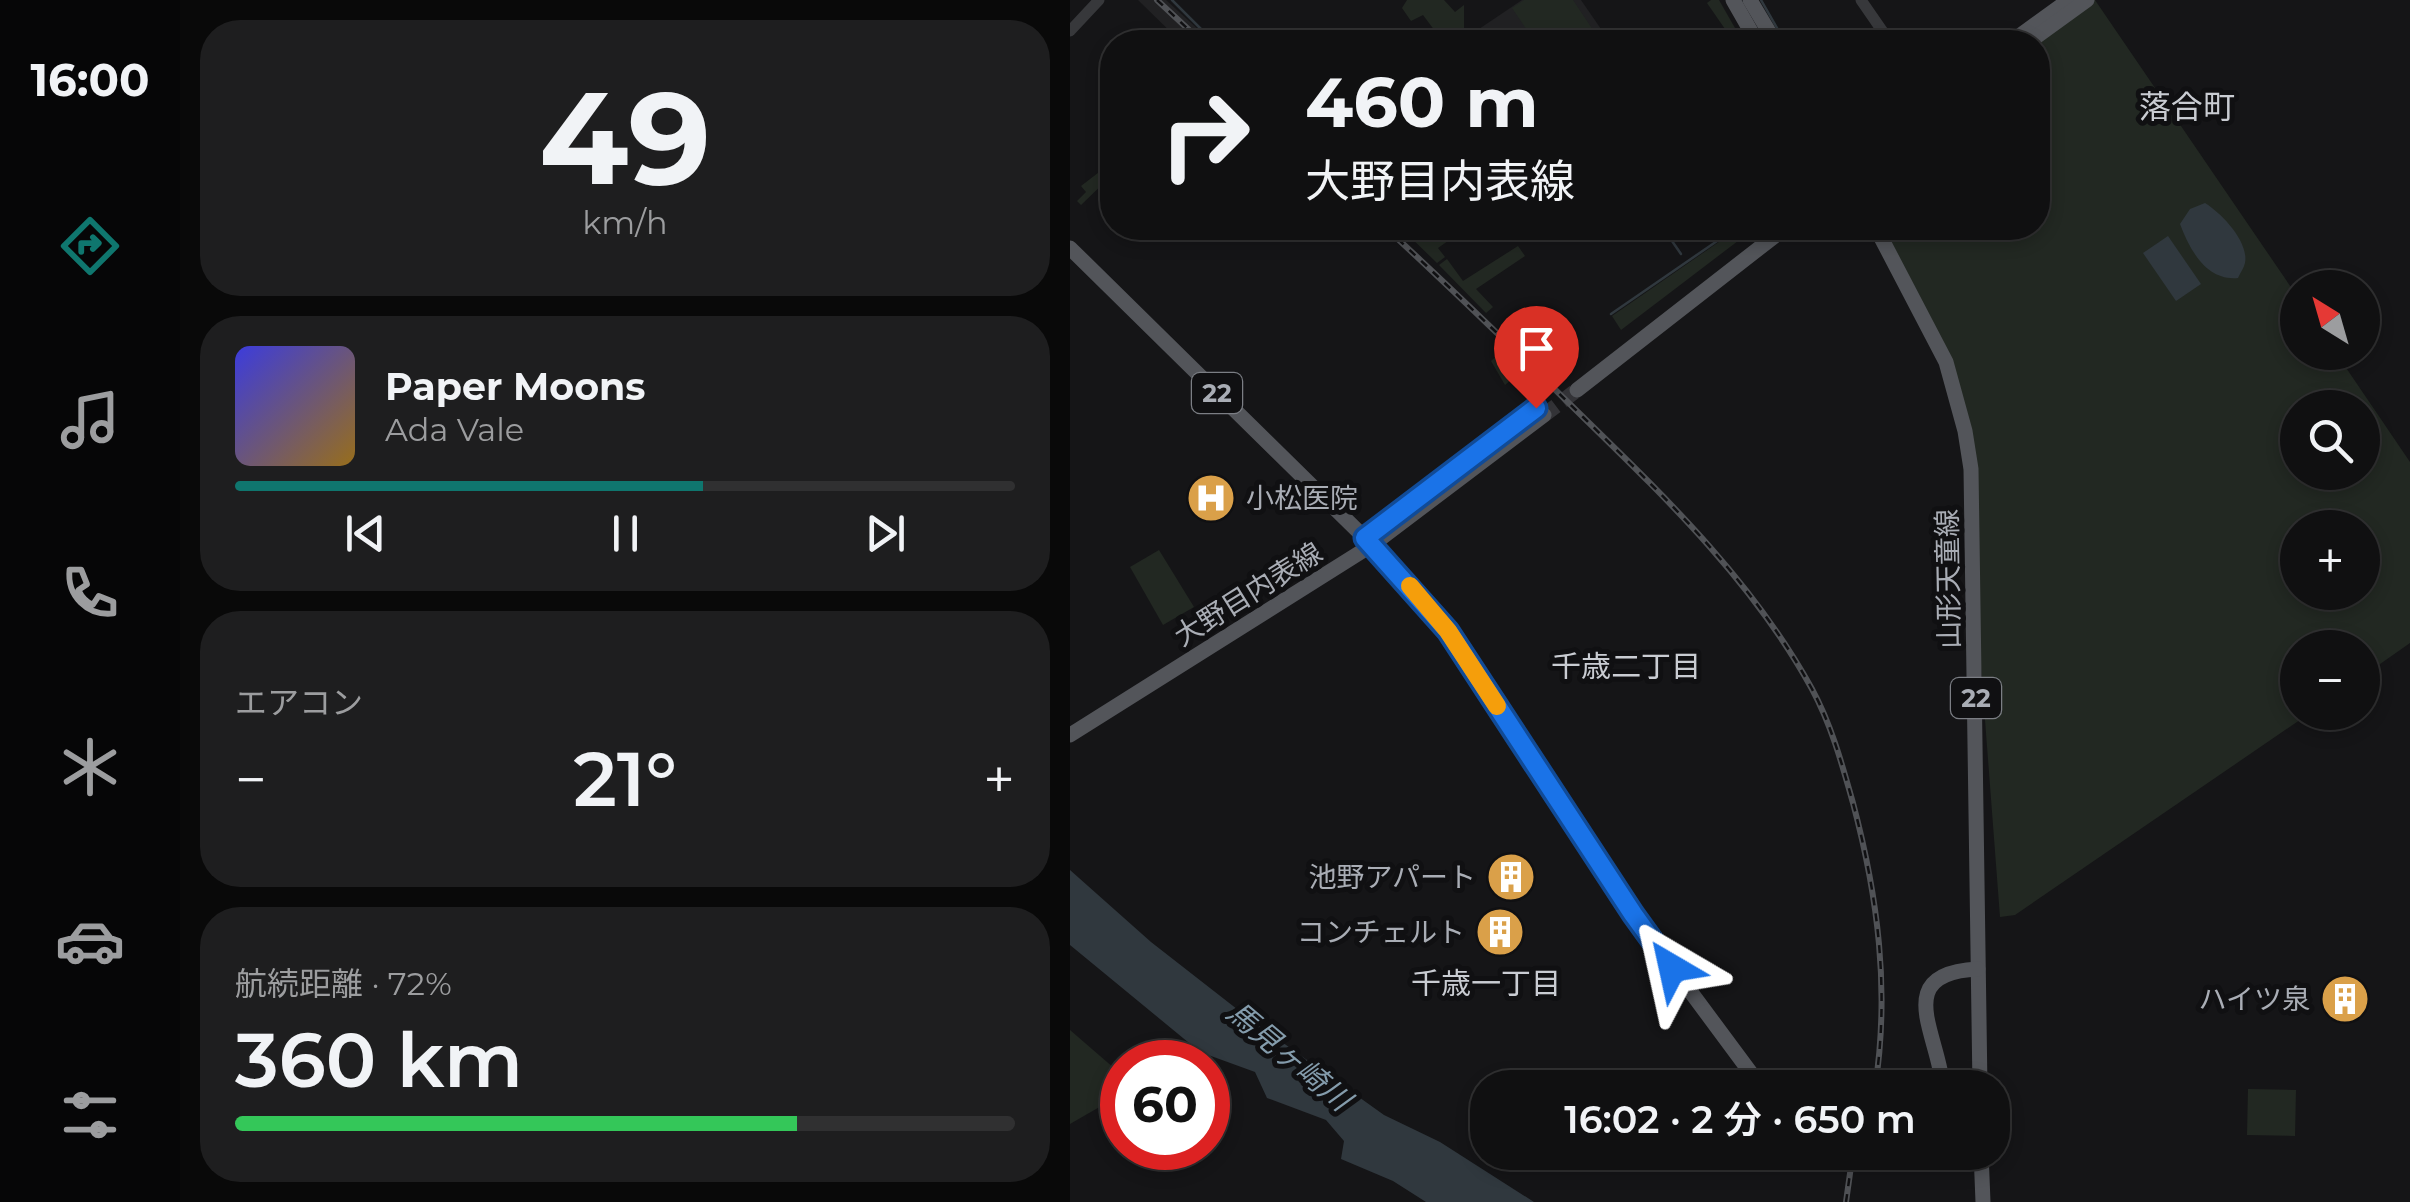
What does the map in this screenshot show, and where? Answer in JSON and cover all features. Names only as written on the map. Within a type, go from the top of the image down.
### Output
[{"type":"main road","points":[[1733,0],[1750,30]]},
{"type":"main road","points":[[1750,0],[1767,30]]},
{"type":"main road","points":[[2027,30],[2069,0]]},
{"type":"main road","points":[[2046,30],[2087,0]]},
{"type":"main road","points":[[1755,240],[1573,387],[1769,240]]},
{"type":"main road","name":"山形天童線","points":[[1873,240],[1923,316]]},
{"type":"main road","name":"山形天童線","points":[[1882,240],[1951,378],[1971,469],[1980,1070]]},
{"type":"main road","name":"22","points":[[1070,248],[1368,541],[1448,631],[1633,914],[1749,1070]]},
{"type":"main road","name":"大野目内表線","points":[[1070,736],[1368,541],[1540,411]]},
{"type":"main road","name":"大野目内表線","points":[[1070,726],[1368,541]]},
{"type":"main road","points":[[1948,1070],[1948,1056],[1932,1014],[1933,998],[1946,982],[1979,973]]},
{"type":"main road","points":[[1982,1170],[1982,1202]]},
{"type":"street","points":[[1070,31],[1100,0]]},
{"type":"street","points":[[1861,0],[1882,30]]},
{"type":"shaded area","points":[[1138,0],[1166,0],[1199,30],[1169,30]]},
{"type":"shaded area","points":[[1407,0],[1444,0],[1455,12],[1464,5],[1464,30],[1434,30],[1423,15],[1411,21],[1402,8]]},
{"type":"shaded area","points":[[1522,0],[1581,0],[1602,30],[1477,30]]},
{"type":"shaded area","points":[[1524,0],[1573,0],[1593,30],[1527,30],[1512,8]]},
{"type":"shaded area","points":[[1719,0],[1736,30],[1726,30],[1707,3]]},
{"type":"shaded area","points":[[2087,0],[2095,0],[2280,271],[2280,370],[2348,370],[2361,390],[2280,390],[2280,490],[2380,490],[2380,418],[2410,462],[2410,643],[2380,664],[2380,630],[2280,630],[2280,730],[2285,730],[2015,915],[2000,917],[1956,394],[1882,240],[2050,240],[2050,32]]},
{"type":"shaded area","points":[[1100,171],[1100,187],[1081,205],[1077,201],[1086,192],[1081,186]]},
{"type":"shaded area","points":[[1413,240],[1449,240],[1438,248],[1445,257],[1437,263]]},
{"type":"shaded area","points":[[1722,240],[1739,240],[1621,330],[1612,316]]},
{"type":"shaded area","points":[[1518,246],[1525,256],[1476,289],[1493,307],[1486,313],[1439,265],[1447,259],[1463,281]]},
{"type":"shaded area","points":[[1499,354],[1518,374],[1505,385],[1491,361]]},
{"type":"shaded area","points":[[1159,550],[1194,607],[1163,625],[1130,567]]},
{"type":"shaded area","points":[[1070,1030],[1100,1056],[1100,1107],[1070,1124]]},
{"type":"shaded area","points":[[2248,1089],[2296,1090],[2295,1136],[2247,1135]]},
{"type":"water","points":[[2205,203],[2226,221],[2243,246],[2245,263],[2238,278],[2227,278],[2208,269],[2184,234],[2180,224],[2190,209]]},
{"type":"water","points":[[2168,236],[2201,284],[2176,301],[2143,253]]},
{"type":"water","name":"馬見ヶ崎川","points":[[1070,870],[1151,942],[1251,1020],[1384,1115],[1440,1142],[1470,1161],[1470,1170],[1484,1170],[1534,1202],[1426,1202],[1393,1181],[1341,1159],[1344,1141],[1326,1120],[1267,1098],[1255,1072],[1230,1063],[1230,1040],[1185,1040],[1070,945]]},
{"type":"waterway","points":[[1172,0],[1202,30]]},
{"type":"waterway","points":[[1761,0],[1778,30]]},
{"type":"waterway","points":[[1671,240],[1681,254]]},
{"type":"waterway","points":[[1611,314],[1719,240]]},
{"type":"tunnel","points":[[1544,415],[1577,390]]},
{"type":"railway","points":[[1157,0],[1189,30]]},
{"type":"railway","points":[[1399,240],[1615,448],[1708,544],[1764,613],[1812,689],[1849,788],[1869,873],[1881,980],[1877,1070]]},
{"type":"railway","points":[[1846,1202],[1850,1170]]},
{"type":"slow traffic","points":[[1410,586],[1448,631],[1497,706]]},
{"type":"place","name":"小松医院","points":[[1211,498]]},
{"type":"place","name":"池野アパート","points":[[1511,877]]},
{"type":"place","name":"コンチェルト","points":[[1500,932]]},
{"type":"place","name":"ハイツ泉","points":[[2345,999]]},
{"type":"district","name":"落合町","points":[[2187,106]]},
{"type":"district","name":"千歳二丁目","points":[[1626,666]]},
{"type":"district","name":"千歳一丁目","points":[[1486,983]]},
{"type":"route","points":[[1536,408],[1365,538],[1448,631],[1672,968]]}]
